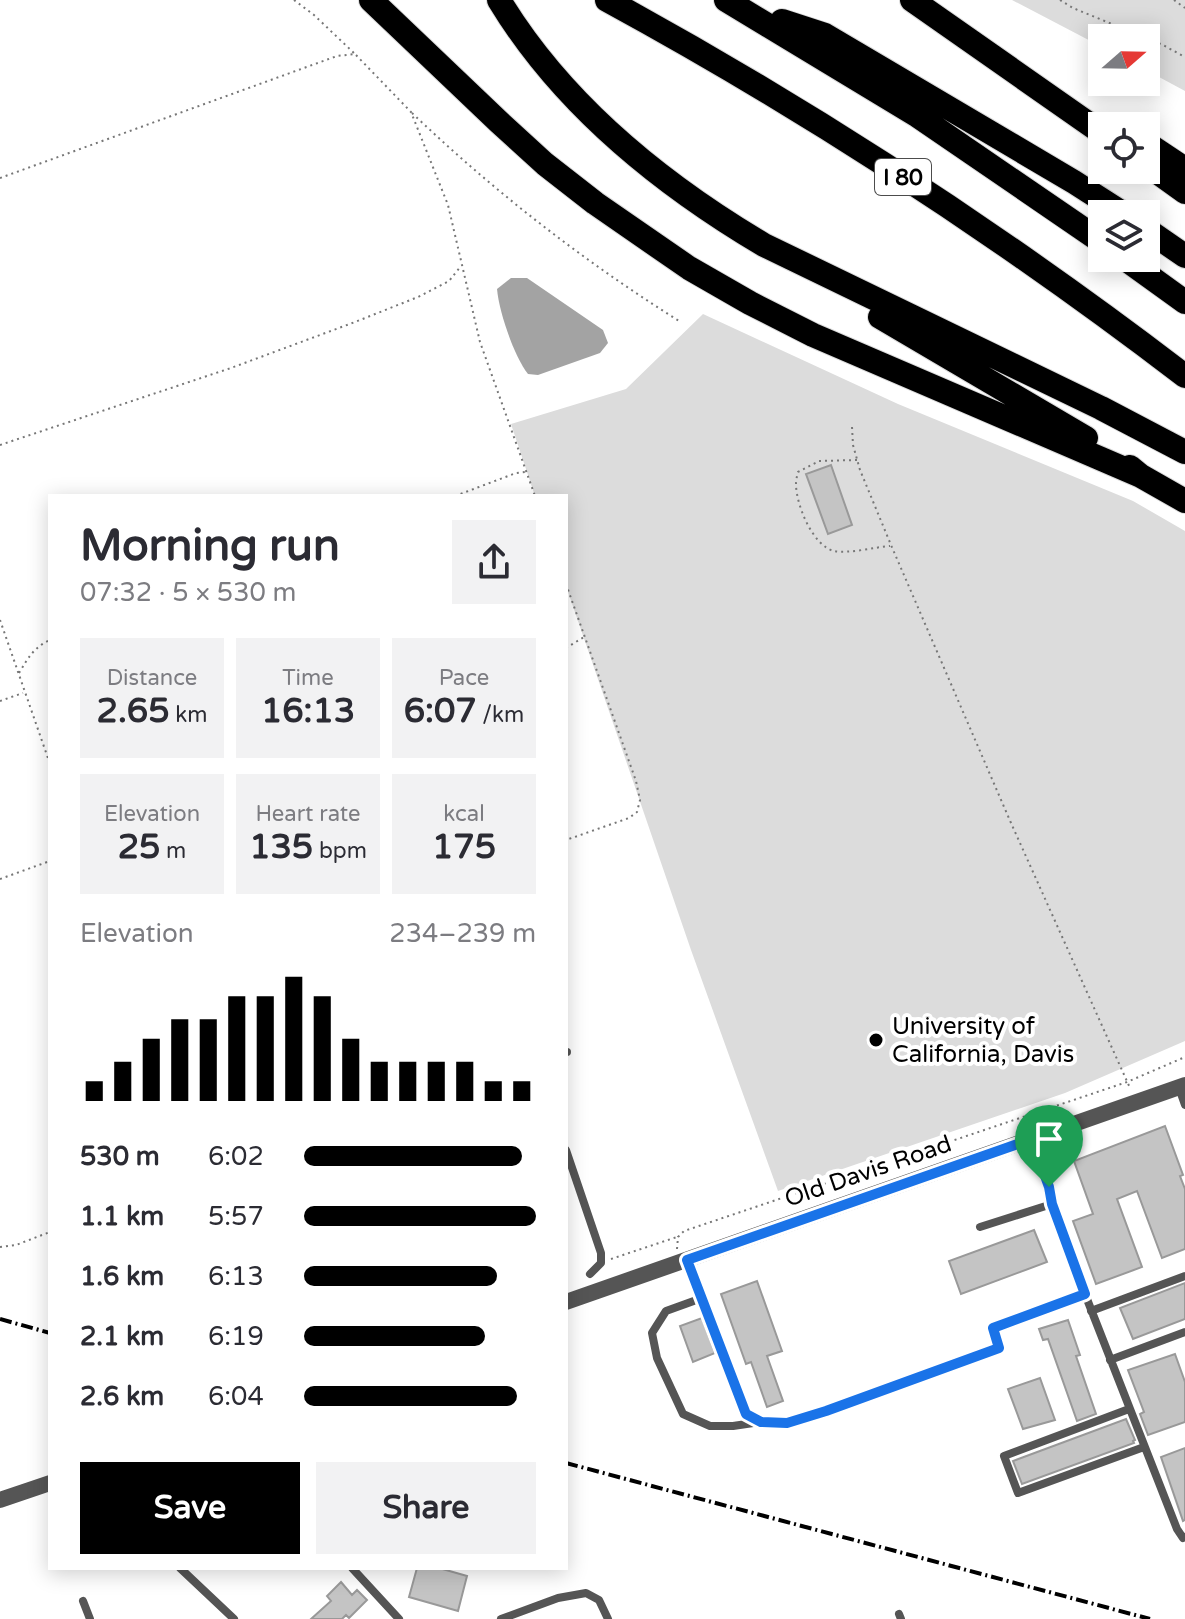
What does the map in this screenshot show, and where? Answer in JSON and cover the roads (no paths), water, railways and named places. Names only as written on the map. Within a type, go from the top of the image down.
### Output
[{"type":"highway","points":[[371,0],[545,164],[689,268],[813,335],[1141,476],[1185,501]]},
{"type":"highway","name":"I 80","points":[[607,0],[732,70],[866,152],[1035,265],[1185,376]]},
{"type":"highway","points":[[912,0],[1088,123]]},
{"type":"highway","points":[[732,3],[825,35],[1102,200]]},
{"type":"highway","name":"I 80","points":[[732,3],[918,116],[1088,232]]},
{"type":"highway","points":[[503,6],[538,56],[578,100],[634,155],[715,216],[764,245],[1101,408],[1185,452]]},
{"type":"highway","points":[[951,27],[1094,112]]},
{"type":"highway","points":[[1160,152],[1185,169]]},
{"type":"highway","points":[[1160,174],[1185,192]]},
{"type":"highway","points":[[1160,239],[1185,256]]},
{"type":"highway","points":[[820,272],[868,310],[1120,459],[1141,476]]},
{"type":"highway","points":[[1143,272],[1185,302]]},
{"type":"street","name":"Old Davis Road","points":[[568,1301],[1182,1086]]},
{"type":"street","points":[[0,1500],[48,1484]]},
{"type":"lane","points":[[1182,1086],[1185,1105]]},
{"type":"lane","points":[[1032,1139],[1091,1311],[1177,1529],[1185,1537]]},
{"type":"lane","points":[[568,1156],[601,1253],[601,1263],[590,1274]]},
{"type":"lane","points":[[980,1227],[1052,1204]]},
{"type":"lane","points":[[684,1261],[702,1298],[746,1414],[761,1422]]},
{"type":"lane","points":[[1091,1311],[1185,1276]]},
{"type":"lane","points":[[702,1298],[666,1311],[652,1333],[657,1358],[683,1414],[710,1426],[733,1426],[761,1422],[787,1423],[999,1348],[993,1328],[1085,1294]]},
{"type":"lane","points":[[1110,1360],[1185,1332]]},
{"type":"lane","points":[[1129,1409],[1004,1456],[1018,1493],[1144,1447]]},
{"type":"lane","points":[[182,1570],[234,1619]]},
{"type":"lane","points":[[354,1570],[399,1619]]},
{"type":"lane","points":[[501,1619],[558,1598],[586,1593],[599,1600],[608,1619]]},
{"type":"lane","points":[[83,1601],[90,1619]]},
{"type":"railway","points":[[0,1319],[48,1332]]},
{"type":"railway","points":[[568,1464],[1150,1619]]},
{"type":"place","name":"University of California, Davis","points":[[876,1040]]}]
